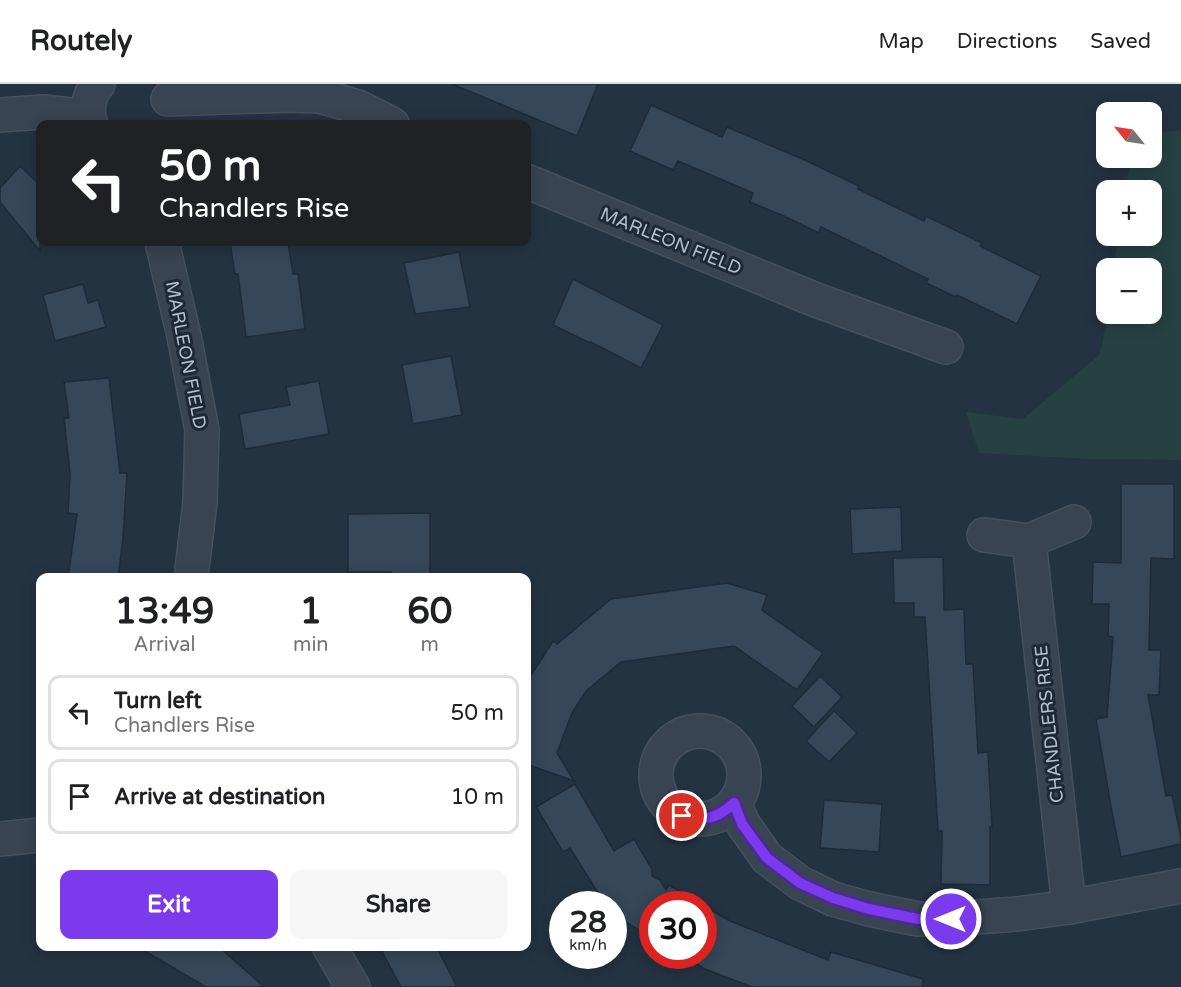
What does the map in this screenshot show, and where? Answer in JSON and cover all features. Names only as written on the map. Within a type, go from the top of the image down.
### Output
[{"type":"street","points":[[90,120],[88,104],[92,91],[98,84]]},
{"type":"street","points":[[164,102],[288,95],[320,96],[358,107],[384,120]]},
{"type":"street","points":[[0,115],[43,112],[85,120]]},
{"type":"street","name":"MARLEON FIELD","points":[[531,183],[816,300],[946,347]]},
{"type":"street","name":"MARLEON FIELD","points":[[163,246],[184,336],[202,430],[200,502],[192,573]]},
{"type":"street","points":[[984,535],[1029,541],[1074,522]]},
{"type":"street","name":"CHANDLERS RISE","points":[[1029,541],[1069,907]]},
{"type":"street","points":[[734,803],[742,824],[767,858],[800,883],[833,898],[869,909],[918,919],[1017,914],[1069,907],[1181,886]]},
{"type":"street","points":[[0,839],[36,835]]},
{"type":"street","points":[[332,951],[353,987]]},
{"type":"green space","points":[[1181,131],[1181,460],[1091,459],[979,453],[966,412],[1023,419],[1100,354],[1106,324],[1162,324],[1162,258],[1115,258],[1117,246],[1162,246],[1162,180],[1127,180],[1129,168],[1162,168],[1162,132]]},
{"type":"building","points":[[452,84],[598,84],[577,136]]},
{"type":"building","points":[[651,105],[722,137],[727,127],[807,161],[924,221],[926,216],[982,243],[980,246],[1041,276],[1017,324],[926,283],[928,279],[821,227],[819,233],[750,202],[753,193],[678,161],[673,170],[630,151]]},
{"type":"building","points":[[20,166],[36,181],[36,246],[40,246],[40,251],[0,202],[0,188]]},
{"type":"building","points":[[231,246],[289,246],[293,274],[298,274],[305,329],[246,337],[238,274],[235,274]]},
{"type":"building","points":[[459,252],[470,307],[415,314],[404,263]]},
{"type":"building","points":[[573,279],[663,325],[641,368],[553,325]]},
{"type":"building","points":[[83,284],[88,303],[98,300],[106,327],[55,341],[43,295]]},
{"type":"building","points":[[451,356],[462,415],[413,424],[402,365]]},
{"type":"building","points":[[109,378],[120,473],[127,473],[119,573],[69,573],[77,514],[68,513],[70,474],[64,418],[69,418],[64,382]]},
{"type":"building","points":[[319,381],[329,434],[245,449],[239,414],[290,405],[286,387]]},
{"type":"building","points":[[1121,484],[1174,484],[1174,559],[1151,558],[1149,650],[1161,650],[1159,695],[1148,695],[1166,796],[1172,795],[1181,844],[1121,857],[1096,719],[1107,717],[1113,637],[1108,636],[1109,604],[1092,604],[1093,562],[1121,563]]},
{"type":"building","points":[[901,507],[902,551],[852,554],[850,509]]},
{"type":"building","points":[[430,513],[430,573],[348,572],[348,514]]},
{"type":"building","points":[[943,557],[944,610],[964,609],[966,664],[973,664],[978,753],[988,752],[992,827],[990,827],[990,885],[941,884],[942,831],[938,831],[925,617],[914,617],[914,603],[894,603],[893,558]]},
{"type":"building","points":[[727,583],[767,595],[762,610],[823,653],[797,690],[734,646],[621,662],[586,691],[572,713],[557,753],[574,781],[531,766],[531,675],[553,641],[557,644],[611,599]]},
{"type":"building","points":[[820,676],[842,697],[814,727],[792,706]]},
{"type":"building","points":[[834,711],[857,733],[829,762],[806,741]]},
{"type":"building","points":[[575,784],[614,851],[634,839],[652,869],[652,876],[660,880],[666,890],[669,885],[679,891],[639,891],[639,930],[627,923],[627,891],[597,891],[570,848],[563,852],[536,807]]},
{"type":"building","points":[[824,800],[882,804],[879,852],[820,848]]},
{"type":"building","points":[[717,914],[730,921],[828,960],[831,952],[923,979],[922,987],[752,987],[705,969],[717,969]]},
{"type":"building","points":[[145,951],[224,951],[264,987],[206,987]]},
{"type":"building","points":[[382,951],[439,951],[457,987],[401,987]]},
{"type":"route","points":[[682,816],[696,819],[710,818],[724,813],[734,803],[742,824],[767,858],[800,883],[833,898],[869,909],[918,919],[951,919]]}]
